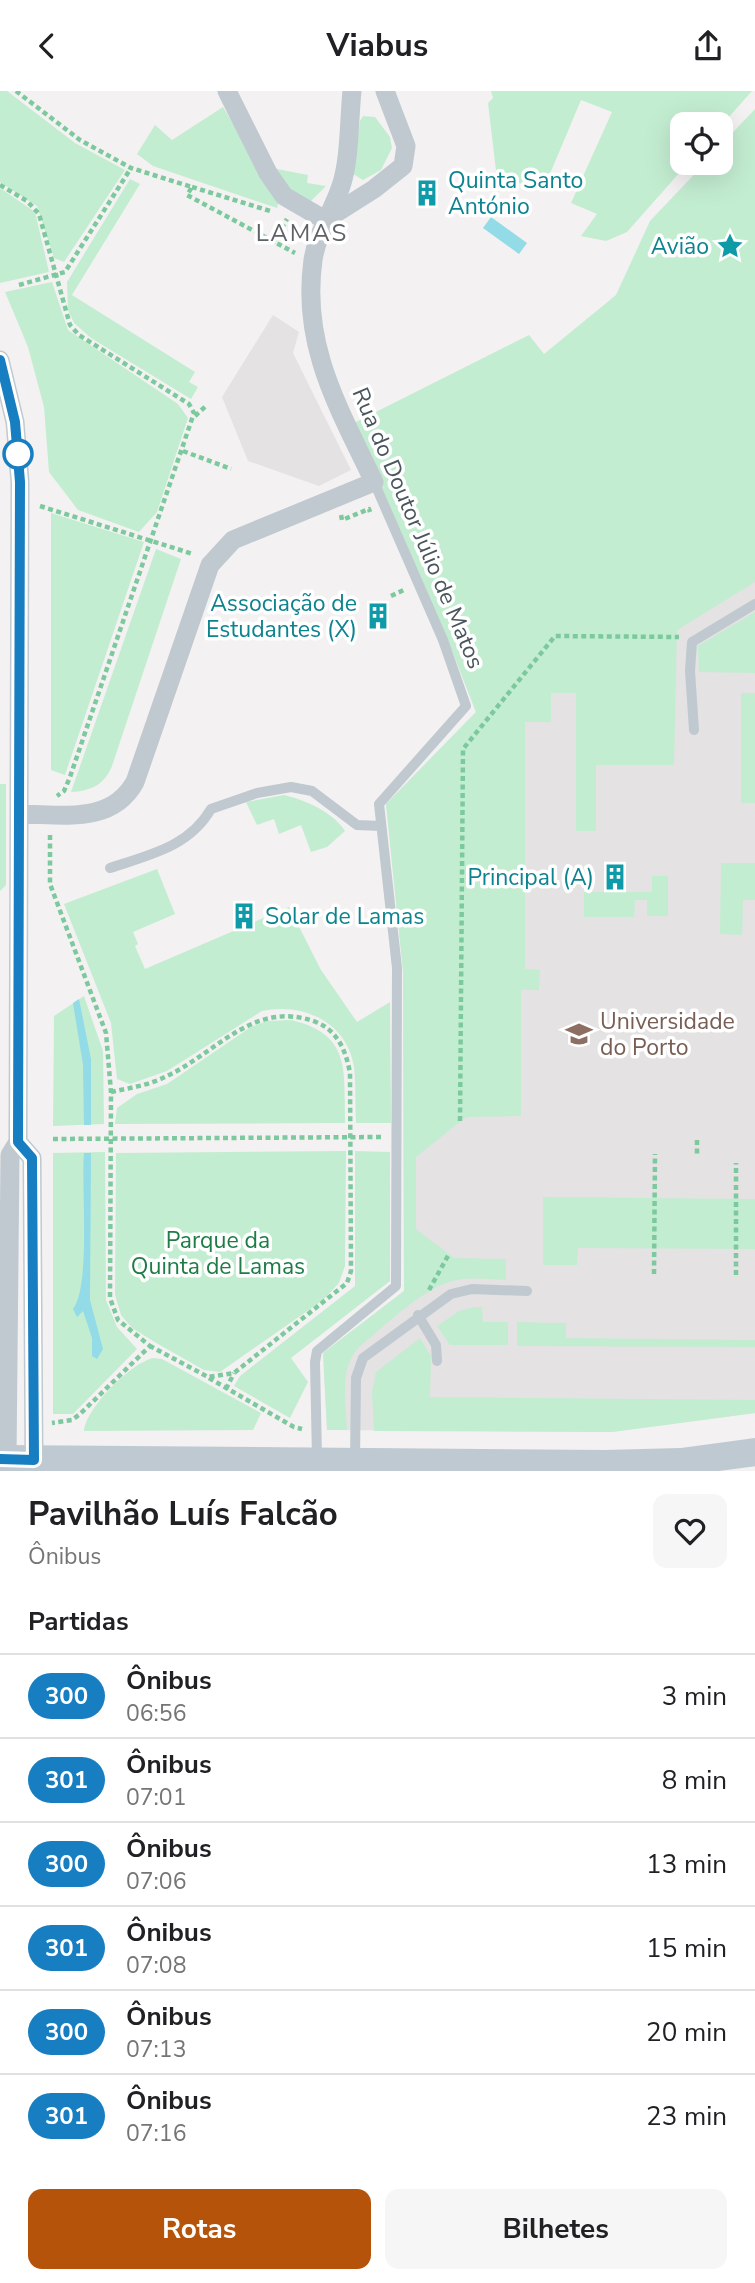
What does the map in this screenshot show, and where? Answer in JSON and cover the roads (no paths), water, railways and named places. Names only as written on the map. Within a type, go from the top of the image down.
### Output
[{"type":"main road","points":[[14,1460],[606,1464],[681,1462],[755,1452]]},
{"type":"street","points":[[227,91],[268,173],[284,196],[325,220],[403,166],[406,146],[386,91]]},
{"type":"street","name":"Rua do Doutor Júlio de Matos","points":[[352,91],[342,185],[325,220],[313,260],[312,324],[321,367],[374,482]]},
{"type":"street","points":[[0,360],[15,422],[20,482],[18,1142],[10,1155],[4,1241],[14,1460]]},
{"type":"street","points":[[19,814],[90,815],[106,810],[125,797],[135,782],[210,565],[233,540],[374,482]]},
{"type":"street","points":[[14,1460],[32,1158],[18,1142]]},
{"type":"lane","name":"Rua do Doutor Júlio de Matos","points":[[374,482],[443,640],[466,706],[379,804],[382,826]]},
{"type":"lane","points":[[694,730],[690,671],[692,642],[755,604]]},
{"type":"lane","points":[[110,868],[188,839],[202,825],[211,809],[257,793],[291,787],[312,791],[357,825],[382,826],[397,968],[396,1286],[317,1351],[317,1462]]},
{"type":"lane","points":[[355,1462],[356,1378],[359,1364],[418,1315],[451,1294],[472,1289],[527,1291]]},
{"type":"lane","points":[[418,1315],[436,1345],[438,1361]]},
{"type":"water","points":[[491,217],[527,243],[519,254],[483,228]]},
{"type":"water","points":[[79,999],[91,1059],[91,1125],[84,1125],[83,1065],[73,1003]]},
{"type":"water","points":[[84,1153],[91,1153],[90,1300],[103,1349],[97,1359],[92,1356],[92,1338],[83,1311],[77,1317],[73,1309],[79,1297],[84,1258]]},
{"type":"place","name":"Quinta Santo António","points":[[427,193]]},
{"type":"place","name":"Avião","points":[[730,246]]},
{"type":"place","name":"Associação de Estudantes (X)","points":[[378,616]]},
{"type":"place","name":"Principal (A)","points":[[615,877]]},
{"type":"place","name":"Solar de Lamas","points":[[244,916]]},
{"type":"place","name":"Universidade do Porto","points":[[579,1034]]},
{"type":"district","name":"LAMAS","points":[[302,233]]},
{"type":"park label","name":"Parque da Quinta de Lamas","points":[[218,1253]]}]
